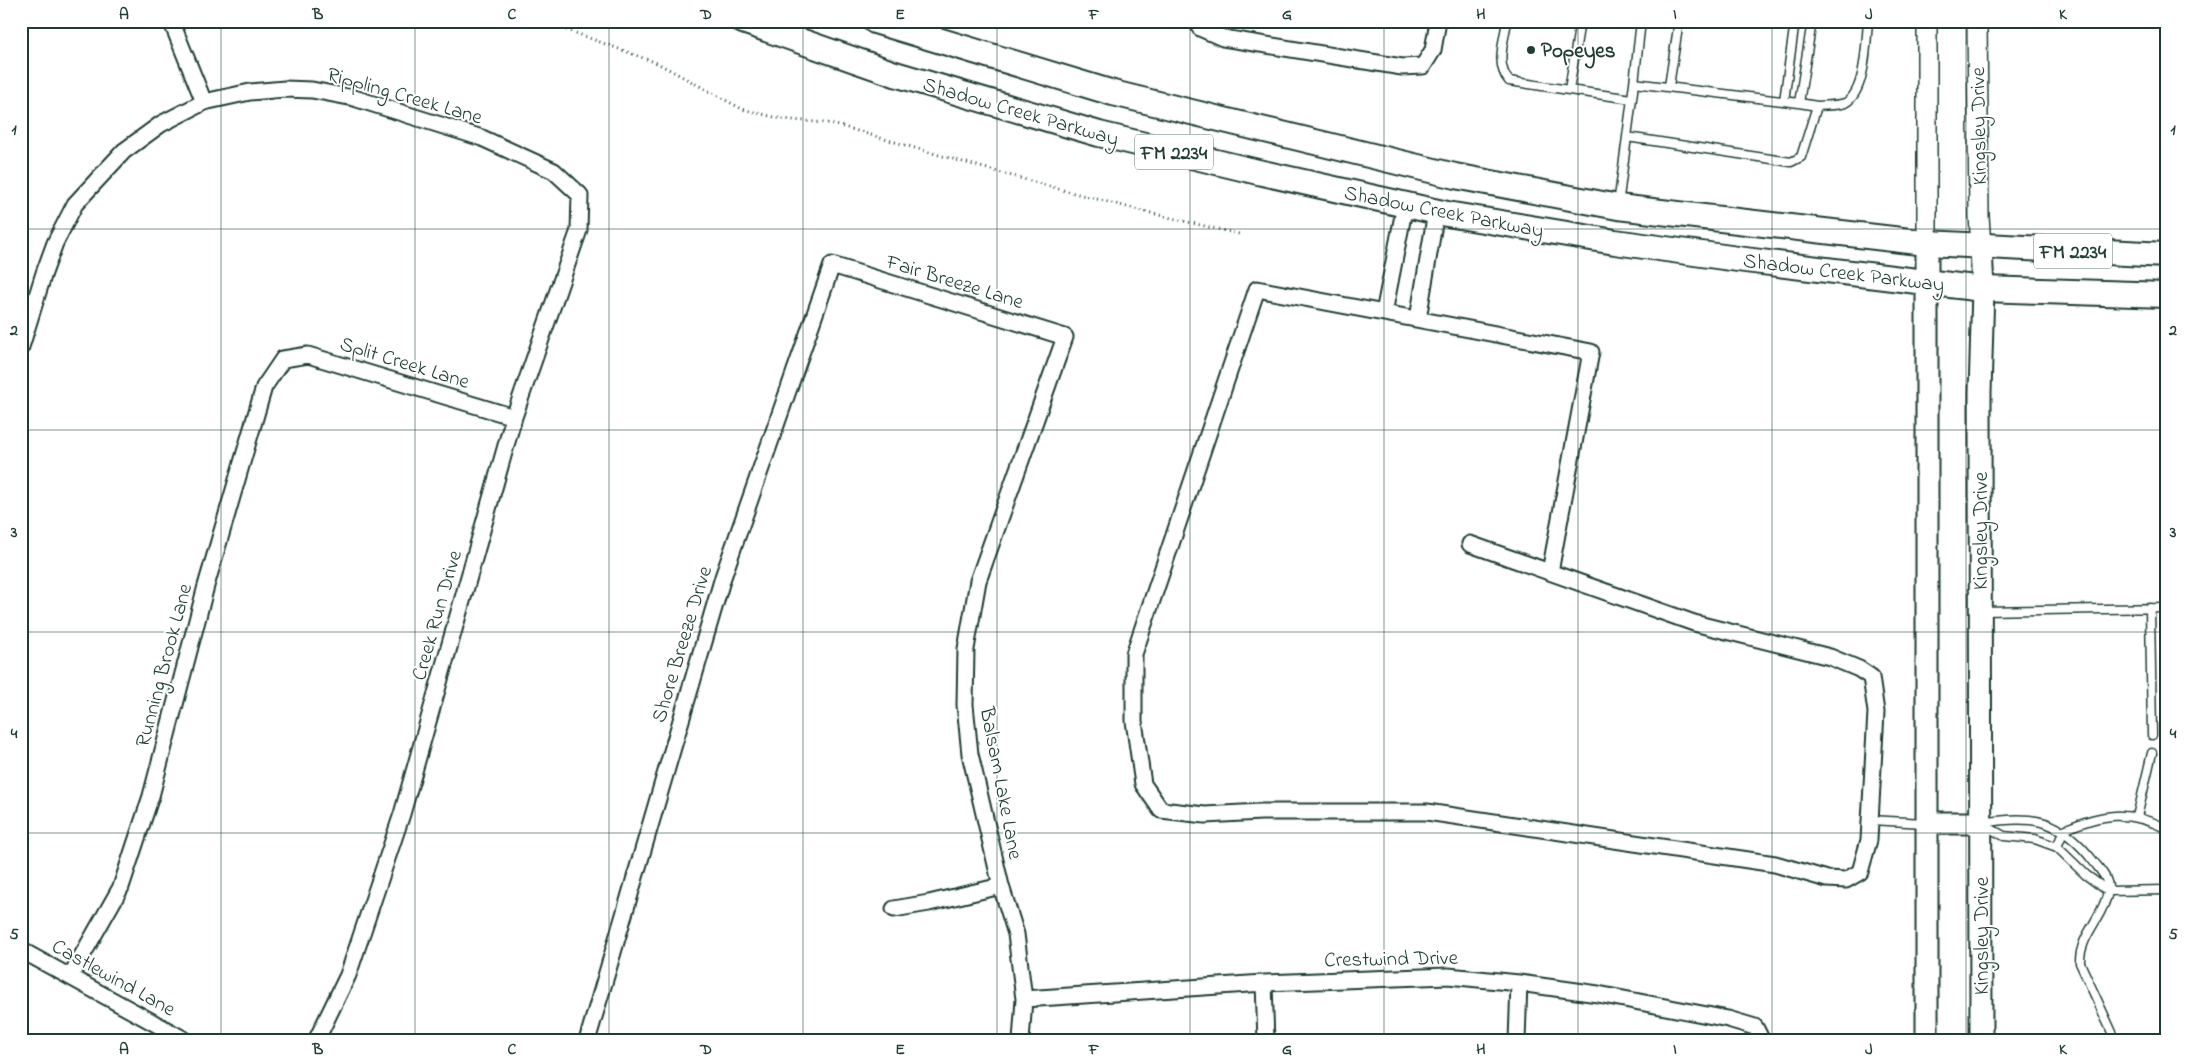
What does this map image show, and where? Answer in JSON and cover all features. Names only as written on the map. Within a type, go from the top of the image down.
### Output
[{"type":"main road","name":"Shadow Creek Parkway","points":[[743,21],[895,74],[1099,134],[1436,212],[1615,242],[1983,289],[2166,296]]},
{"type":"main road","name":"Shadow Creek Parkway","points":[[875,21],[1113,93],[1455,176],[1618,207],[1927,243],[2166,255]]},
{"type":"main road","points":[[1927,243],[1927,1041]]},
{"type":"main road","name":"Kingsley Drive","points":[[1981,247],[1983,289],[1980,393],[1981,1041]]},
{"type":"main road","points":[[1927,823],[1981,823]]},
{"type":"street","points":[[1198,21],[1200,28],[1223,38],[1402,67],[1423,66],[1433,50],[1438,21]]},
{"type":"street","points":[[1927,21],[1927,243]]},
{"type":"street","name":"Kingsley Drive","points":[[1977,21],[1981,247]]},
{"type":"street","points":[[174,28],[204,102]]},
{"type":"street","name":"Rippling Creek Lane","points":[[21,347],[55,243],[75,204],[124,151],[161,124],[204,102],[250,92],[285,89],[312,90],[354,98],[482,138],[554,171],[580,195]]},
{"type":"street","name":"Creek Run Drive","points":[[316,1041],[348,975],[402,814],[514,418],[579,230],[580,195]]},
{"type":"street","points":[[1384,313],[1404,205]]},
{"type":"street","points":[[1418,319],[1436,212]]},
{"type":"street","name":"Fair Breeze Lane","points":[[832,265],[1065,337]]},
{"type":"street","name":"Shore Breeze Drive","points":[[588,1041],[723,577],[832,265]]},
{"type":"street","points":[[1470,544],[1694,623],[1830,657],[1871,676],[1876,712],[1869,840],[1860,872],[1846,880],[1827,880],[1775,864],[1427,812],[1261,812],[1206,815],[1161,810],[1143,784],[1134,721],[1134,654],[1257,289],[1591,352],[1550,572]]},
{"type":"street","name":"Balsam Lake Lane","points":[[1022,1041],[1024,999],[1016,934],[1000,886],[970,754],[965,705],[966,649],[978,581],[1065,337]]},
{"type":"street","name":"Split Creek Lane","points":[[283,359],[308,355],[514,418]]},
{"type":"street","name":"Running Brook Lane","points":[[70,977],[121,887],[150,796],[206,586],[264,387],[283,359]]},
{"type":"street","points":[[894,909],[929,904],[1000,886]]},
{"type":"street","name":"Castlewind Lane","points":[[21,950],[187,1041]]},
{"type":"street","name":"Crestwind Drive","points":[[1024,999],[1264,983],[1448,976],[1519,983],[1598,994],[1728,1019],[1759,1034]]},
{"type":"street","points":[[1264,983],[1266,1041]]},
{"type":"street","points":[[1517,1041],[1519,983]]},
{"type":"lane","points":[[1507,21],[1501,61],[1502,73],[1508,81],[1632,99]]},
{"type":"lane","points":[[1568,90],[1580,21]]},
{"type":"lane","points":[[1618,207],[1641,21]]},
{"type":"lane","points":[[1669,86],[1679,21]]},
{"type":"lane","points":[[1784,101],[1795,21]]},
{"type":"lane","points":[[1799,103],[1812,21]]},
{"type":"lane","points":[[1634,83],[1817,106],[1844,103],[1856,93],[1860,83],[1868,21]]},
{"type":"lane","points":[[1627,137],[1791,162],[1801,157],[1817,106]]},
{"type":"lane","points":[[2150,608],[2152,735]]},
{"type":"lane","points":[[1980,611],[2166,608]]},
{"type":"lane","points":[[2137,817],[2152,753]]},
{"type":"lane","points":[[2058,847],[2064,830],[2086,820],[2109,817],[2137,817],[2146,818],[2166,828]]},
{"type":"lane","points":[[1981,823],[2010,818],[2040,820],[2064,830],[2084,848],[2107,878],[2108,891],[2098,916],[2080,950],[2080,963],[2116,1041]]},
{"type":"lane","points":[[1870,820],[1927,823]]},
{"type":"lane","points":[[1981,823],[2004,836],[2035,839],[2058,847],[2086,875],[2108,891],[2166,890]]},
{"type":"path","points":[[543,21],[657,63],[722,100],[750,112],[782,119],[826,123],[844,127],[996,172],[1172,219],[1239,234]]},
{"type":"place","name":"Popeyes","points":[[1531,50]]}]
